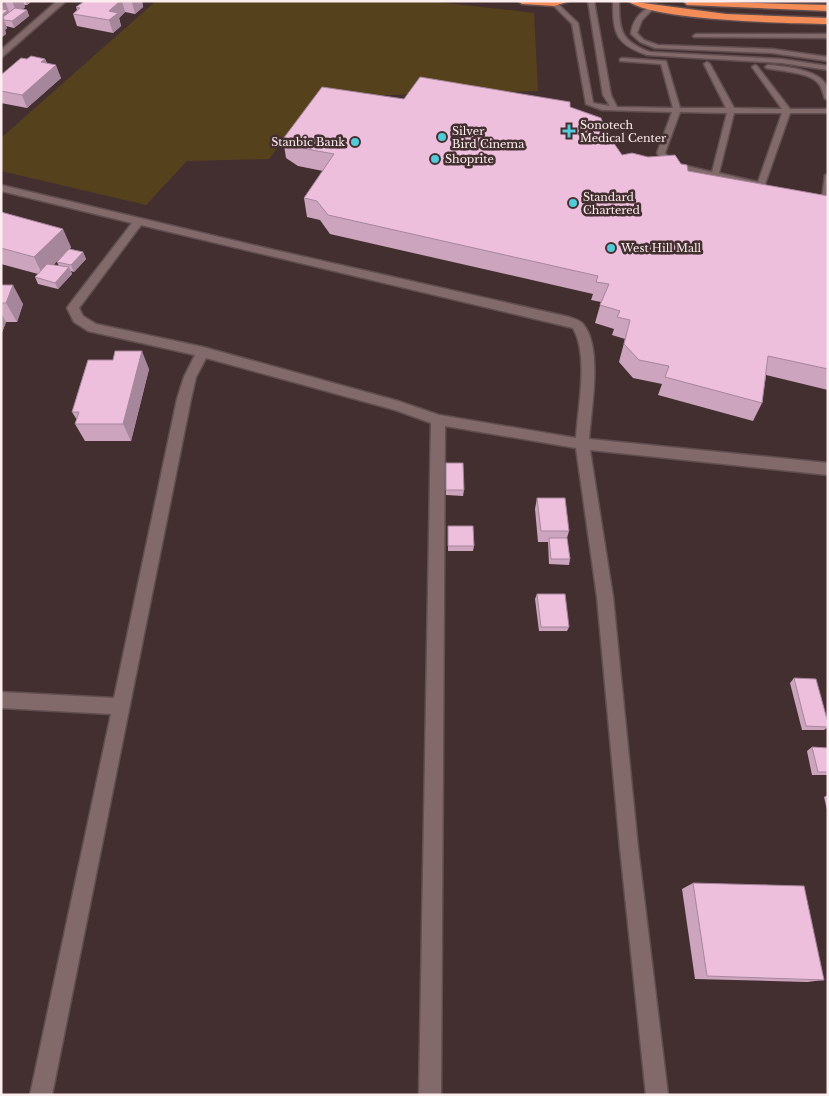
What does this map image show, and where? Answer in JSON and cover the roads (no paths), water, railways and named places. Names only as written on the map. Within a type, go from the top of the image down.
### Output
[{"type":"highway","points":[[522,1],[554,3],[566,1]]},
{"type":"highway","points":[[632,1],[637,5],[652,8],[723,16],[828,21]]},
{"type":"highway","points":[[681,2],[828,8]]},
{"type":"street","points":[[1,54],[62,1]]},
{"type":"street","points":[[1,188],[139,222],[555,317],[578,325],[584,336],[588,355],[582,444],[605,597],[629,848],[657,1095]]},
{"type":"street","points":[[139,222],[73,308],[78,319],[92,328],[203,352],[398,406],[438,420],[582,444],[828,469]]},
{"type":"street","points":[[41,1095],[184,399],[190,377],[203,352]]},
{"type":"street","points":[[430,1095],[438,420]]},
{"type":"street","points":[[1,700],[120,706]]},
{"type":"lane","points":[[591,1],[606,95],[615,109]]},
{"type":"lane","points":[[616,1],[616,19],[621,39],[630,48],[649,54],[782,62],[828,68]]},
{"type":"lane","points":[[554,3],[575,23],[590,104],[615,109],[828,111]]},
{"type":"lane","points":[[652,8],[638,18],[634,34],[642,41],[657,47],[772,51],[828,59]]},
{"type":"lane","points":[[696,36],[828,36]]},
{"type":"lane","points":[[790,54],[828,54]]},
{"type":"lane","points":[[622,60],[755,67],[801,73],[821,82],[828,97]]},
{"type":"lane","points":[[664,62],[677,110],[661,153],[671,165],[770,186]]},
{"type":"lane","points":[[707,64],[731,110],[716,175]]},
{"type":"lane","points":[[755,67],[787,110]]},
{"type":"lane","points":[[761,185],[787,110]]},
{"type":"lane","points":[[816,196],[827,198],[828,177]]},
{"type":"place","name":"Sonotech Medical Center","points":[[569,131]]},
{"type":"place","name":"Silver Bird Cinema","points":[[442,137]]},
{"type":"place","name":"Stanbic Bank","points":[[355,142]]},
{"type":"place","name":"Shoprite","points":[[435,159]]},
{"type":"place","name":"Standard Chartered","points":[[573,203]]},
{"type":"place","name":"West Hill Mall","points":[[611,248]]}]
